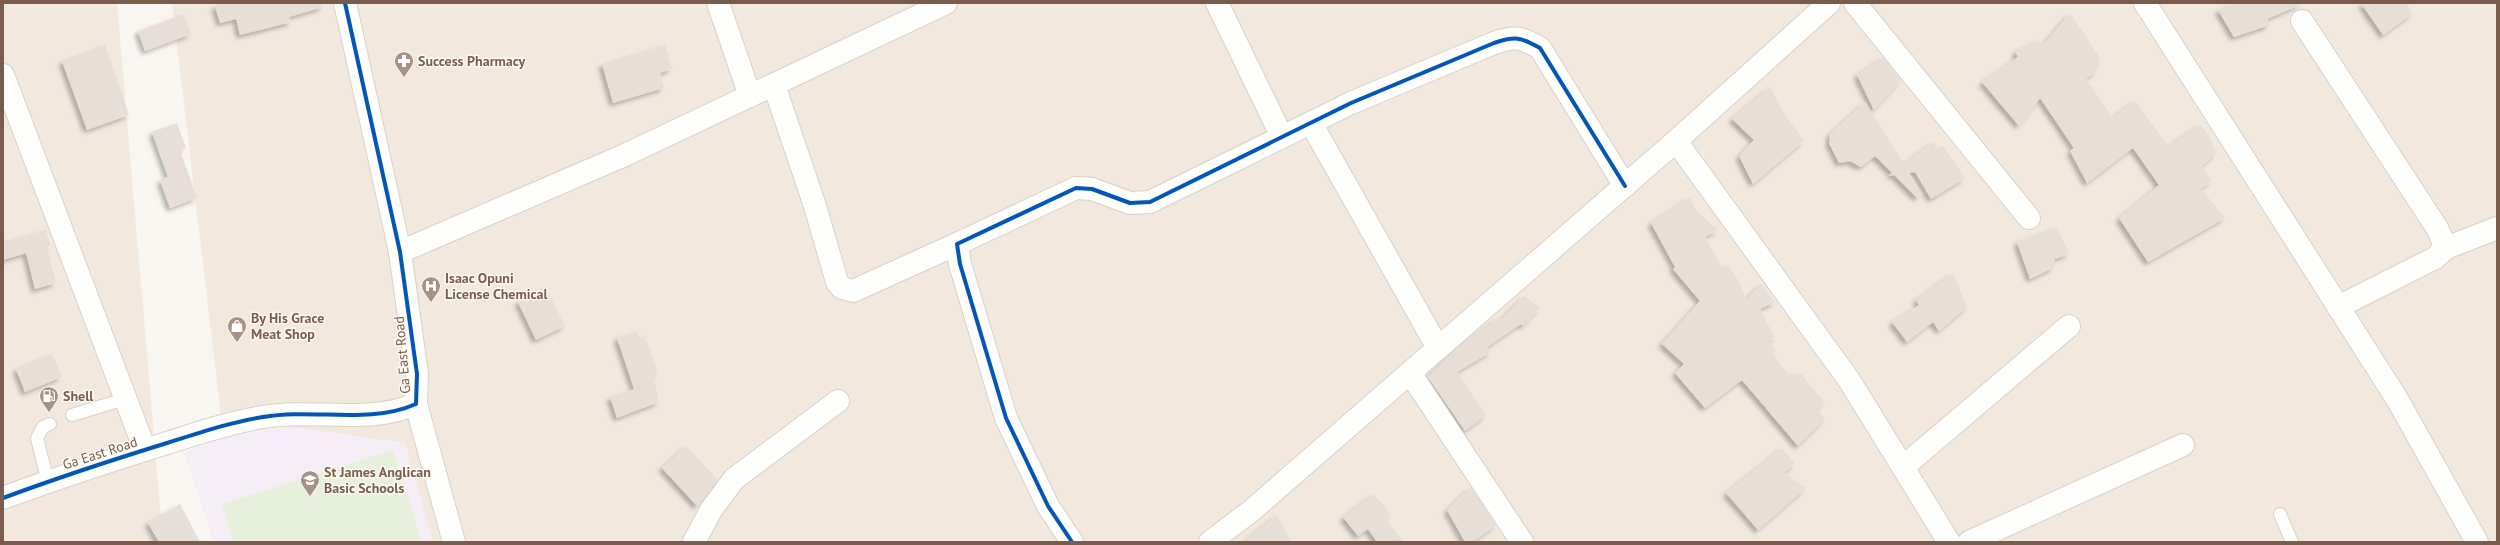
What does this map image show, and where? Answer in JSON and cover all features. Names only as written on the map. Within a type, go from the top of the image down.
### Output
[{"type":"street","name":"Ga East Road","points":[[3,498],[145,450],[213,429],[264,416],[300,414],[375,415],[401,411],[416,404],[417,374],[400,252],[345,3]]},
{"type":"street","points":[[718,3],[750,96]]},
{"type":"street","points":[[400,252],[625,155],[946,3]]},
{"type":"street","points":[[1217,3],[1282,137]]},
{"type":"street","points":[[1210,542],[1251,511],[1410,373],[1676,141],[1829,3]]},
{"type":"street","points":[[1855,3],[2029,218]]},
{"type":"street","points":[[2145,3],[2397,400],[2477,542]]},
{"type":"street","points":[[2302,21],[2437,228],[2446,248]]},
{"type":"street","points":[[774,85],[815,206],[837,282],[842,288],[853,291],[1076,188],[1092,189],[1130,203],[1150,202],[1351,103],[1494,43],[1513,37],[1528,41],[1540,48],[1624,186]]},
{"type":"street","points":[[3,75],[145,450]]},
{"type":"street","points":[[1311,123],[1438,348]]},
{"type":"street","points":[[1676,141],[1849,380],[1949,542]]},
{"type":"street","points":[[2338,307],[2435,258],[2446,248],[2497,228]]},
{"type":"street","points":[[957,244],[960,264],[1006,418],[1048,506],[1072,542]]},
{"type":"street","points":[[1904,467],[2069,326]]},
{"type":"street","points":[[1410,373],[1522,542]]},
{"type":"street","points":[[694,542],[711,510],[734,479],[838,401]]},
{"type":"street","points":[[416,404],[454,542]]},
{"type":"street","points":[[1969,542],[2183,445]]},
{"type":"lane","points":[[72,415],[125,399]]},
{"type":"lane","points":[[48,482],[37,438],[43,427],[50,424]]},
{"type":"lane","points":[[2280,514],[2292,542]]},
{"type":"shaded area","points":[[3,3],[117,3],[163,542],[3,542]]},
{"type":"shaded area","points":[[172,3],[2497,3],[2497,542],[236,542]]},
{"type":"shaded area","name":"St James Anglican Basic Schools","points":[[266,423],[405,443],[433,542],[214,542],[184,453]]},
{"type":"green space","points":[[393,450],[422,542],[233,542],[222,504]]},
{"type":"building","points":[[226,3],[323,3],[323,7],[289,17],[291,22],[240,35],[236,19],[220,23],[215,6]]},
{"type":"building","points":[[2235,3],[2304,3],[2267,19],[2270,25],[2234,37],[2218,10]]},
{"type":"building","points":[[2361,3],[2406,3],[2412,14],[2383,35]]},
{"type":"building","points":[[2070,13],[2100,58],[2095,72],[2086,79],[2113,118],[2135,100],[2168,147],[2200,124],[2209,136],[2216,153],[2202,166],[2211,181],[2201,189],[2225,218],[2148,262],[2119,218],[2159,185],[2133,148],[2087,183],[2070,151],[2074,148],[2040,98],[2019,126],[1982,82],[2018,57],[2015,51],[2038,40],[2045,43]]},
{"type":"building","points":[[184,14],[191,34],[145,51],[138,31]]},
{"type":"building","points":[[105,45],[129,115],[87,130],[62,61]]},
{"type":"building","points":[[665,45],[672,69],[660,73],[664,88],[613,103],[602,64]]},
{"type":"building","points":[[1883,57],[1901,80],[1874,110],[1857,75]]},
{"type":"building","points":[[1770,87],[1785,115],[1804,141],[1753,184],[1739,156],[1754,140],[1732,119]]},
{"type":"building","points":[[1865,102],[1904,164],[1934,141],[1936,150],[1943,146],[1965,178],[1931,199],[1915,172],[1909,173],[1922,194],[1917,198],[1894,175],[1888,176],[1892,173],[1875,156],[1861,167],[1850,161],[1839,163],[1829,143],[1830,134]]},
{"type":"building","points":[[177,123],[186,148],[180,150],[197,198],[170,208],[160,180],[168,177],[152,132]]},
{"type":"building","points":[[1690,197],[1696,211],[1718,230],[1705,237],[1722,268],[1728,265],[1740,283],[1746,300],[1761,284],[1775,302],[1760,309],[1775,338],[1769,341],[1776,350],[1771,352],[1788,374],[1801,374],[1824,402],[1818,409],[1825,419],[1798,446],[1742,380],[1705,408],[1675,373],[1684,364],[1662,344],[1700,301],[1673,269],[1675,267],[1651,223]]},
{"type":"building","points":[[2057,227],[2069,254],[2055,259],[2053,268],[2030,279],[2017,242]]},
{"type":"building","points":[[46,230],[50,246],[47,247],[56,283],[35,289],[26,253],[3,260],[3,242]]},
{"type":"building","points":[[1953,273],[1967,307],[1939,331],[1933,322],[1907,342],[1892,322],[1919,305],[1916,300]]},
{"type":"building","points":[[546,288],[565,326],[536,340],[518,302]]},
{"type":"building","points":[[1524,296],[1540,307],[1523,326],[1521,324],[1487,347],[1491,352],[1457,372],[1486,415],[1465,431],[1428,377],[1450,355],[1498,318],[1501,320]]},
{"type":"building","points":[[637,331],[640,338],[645,336],[658,373],[653,375],[659,402],[617,418],[610,397],[634,389],[617,338]]},
{"type":"building","points":[[52,354],[62,377],[25,392],[16,369]]},
{"type":"building","points":[[686,446],[718,480],[697,506],[662,468]]},
{"type":"building","points":[[1782,448],[1795,464],[1784,473],[1806,488],[1758,530],[1726,493]]},
{"type":"building","points":[[1471,487],[1496,525],[1473,542],[1465,542],[1447,510]]},
{"type":"building","points":[[1374,494],[1391,515],[1386,519],[1403,542],[1377,542],[1368,529],[1358,536],[1343,517]]},
{"type":"building","points":[[180,504],[200,542],[159,542],[148,523]]},
{"type":"building","points":[[1277,515],[1291,542],[1244,542]]},
{"type":"cycle path","points":[[3,498],[105,463],[239,422],[282,415],[379,414],[416,404],[417,374],[400,252],[345,3]]},
{"type":"cycle path","points":[[1072,542],[1048,506],[1006,418],[960,264],[957,244],[1076,188],[1092,189],[1130,203],[1150,202],[1351,103],[1494,43],[1507,39],[1523,40],[1540,48],[1625,186]]},
{"type":"place","name":"Success Pharmacy","points":[[404,78]]},
{"type":"place","name":"Isaac Opuni License Chemical","points":[[431,303]]},
{"type":"place","name":"By His Grace Meat Shop","points":[[237,343]]},
{"type":"place","name":"Shell","points":[[49,413]]},
{"type":"place","name":"St James Anglican Basic Schools","points":[[310,497]]}]
